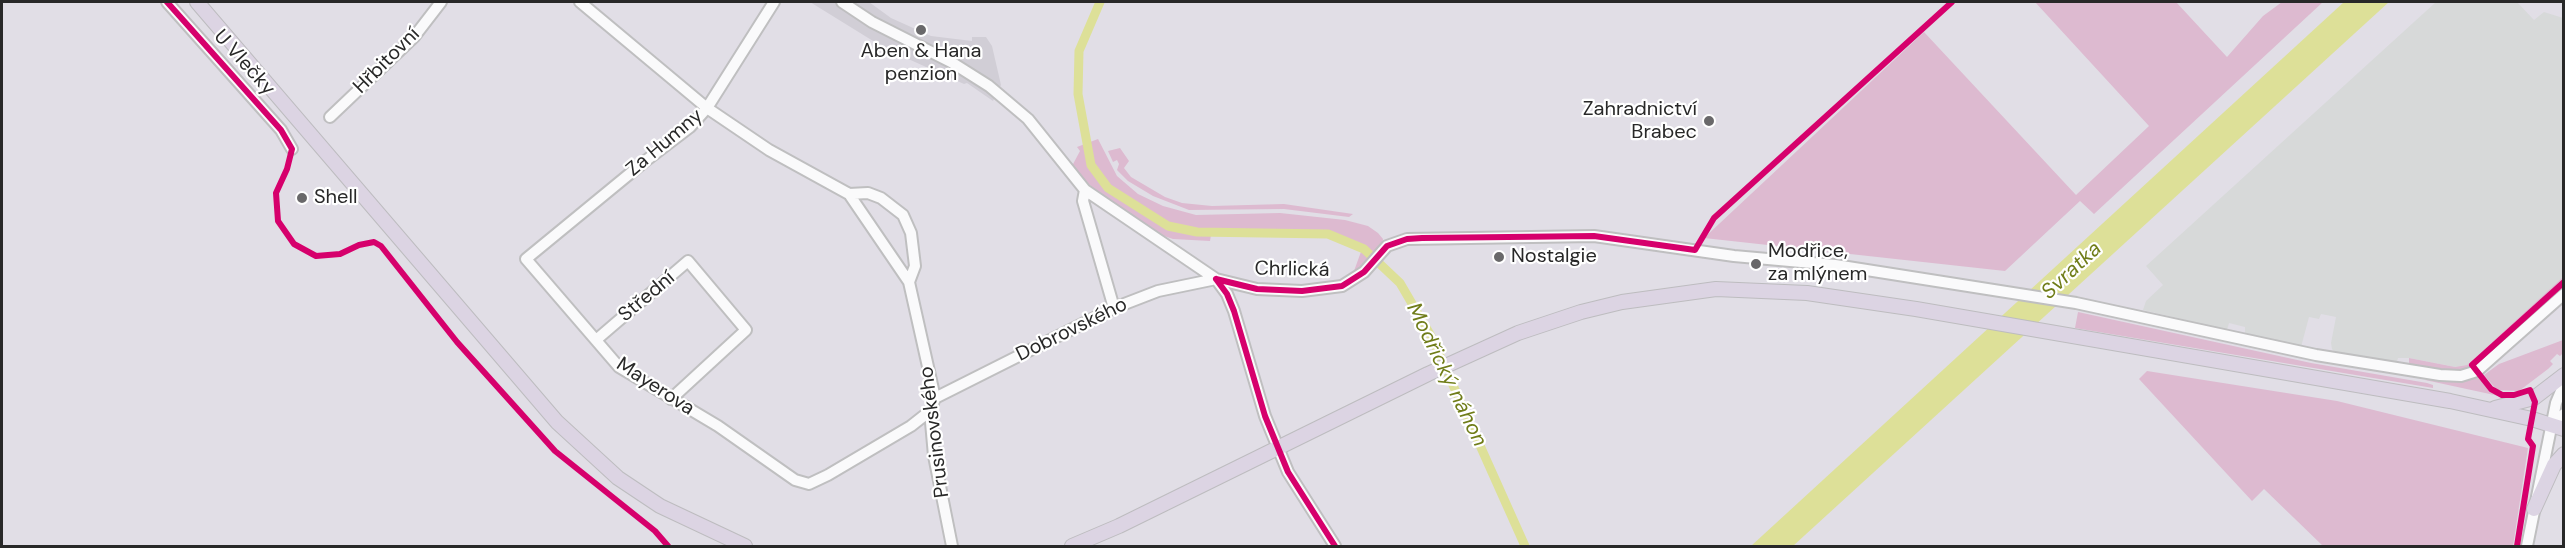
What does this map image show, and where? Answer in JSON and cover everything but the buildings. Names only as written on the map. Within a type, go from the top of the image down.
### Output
[{"type":"main road","points":[[197,2],[564,429],[618,478],[660,506],[745,546]]},
{"type":"main road","points":[[1072,546],[1119,526],[1463,357],[1518,333],[1581,312],[1665,294],[1716,289],[1807,293],[1977,319],[2490,410],[2558,427]]},
{"type":"main road","points":[[2490,410],[2534,398],[2564,375]]},
{"type":"main road","points":[[2534,509],[2554,465],[2564,454]]},
{"type":"street","name":"U Vlečky","points":[[167,2],[281,130],[292,149]]},
{"type":"street","name":"Hřbitovní","points":[[330,117],[414,37],[441,2]]},
{"type":"street","name":"Prusinovského","points":[[580,2],[707,108],[769,150],[849,194],[909,282],[935,398],[930,411],[936,465],[952,546]]},
{"type":"street","name":"Za Humny","points":[[526,259],[644,162],[690,128],[707,108],[774,2]]},
{"type":"street","points":[[842,2],[872,22],[951,62],[989,86],[1028,119],[1085,190],[1216,279],[1227,294],[1234,311],[1265,416],[1288,471],[1335,546]]},
{"type":"street","points":[[1085,190],[1083,201],[1114,308]]},
{"type":"street","name":"Prusinovského","points":[[849,194],[868,193],[881,198],[903,215],[911,233],[915,266],[909,282]]},
{"type":"street","name":"Chrlická","points":[[1216,279],[1257,289],[1302,291],[1342,286],[1364,272],[1382,251],[1393,243],[1407,238],[1594,236],[1734,256],[1835,265],[2016,293],[2076,303],[2316,355],[2422,374],[2461,376],[2477,371],[2564,294]]},
{"type":"street","name":"Mayerova","points":[[526,259],[619,367],[718,426],[795,480],[808,484],[911,426],[930,411]]},
{"type":"street","name":"Střední","points":[[596,340],[688,261],[746,330],[671,399]]},
{"type":"street","name":"Dobrovského","points":[[935,398],[1114,308],[1158,291],[1216,279]]},
{"type":"street","points":[[2558,427],[2556,402],[2564,384]]},
{"type":"street","points":[[2527,546],[2534,509],[2558,427],[2564,414]]},
{"type":"shaded area","points":[[810,2],[869,2],[891,18],[931,36],[972,41],[972,37],[986,37],[992,46],[1001,85],[993,101],[967,83],[964,84],[886,49]]},
{"type":"shaded area","points":[[2035,2],[2176,2],[2227,57],[2263,16],[2282,2],[2323,2],[2094,214],[2080,201],[2005,271],[1704,238],[1924,32],[2076,195],[2149,126]]},
{"type":"shaded area","points":[[2436,2],[2517,2],[2534,20],[2544,12],[2563,18],[2563,277],[2467,365],[2455,367],[2409,358],[2398,358],[2396,365],[2338,356],[2332,349],[2331,343],[2336,317],[2321,314],[2319,319],[2309,317],[2301,347],[2245,334],[2245,327],[2229,323],[2227,330],[2143,310],[2146,301],[2163,285],[2146,266]]},
{"type":"shaded area","points":[[1098,139],[1117,176],[1138,194],[1163,206],[1196,215],[1280,213],[1345,220],[1368,226],[1383,239],[1382,245],[1363,270],[1354,271],[1362,249],[1328,236],[1211,235],[1210,241],[1173,239],[1158,234],[1100,196],[1072,166],[1080,151],[1077,147]]},
{"type":"shaded area","points":[[1120,148],[1129,161],[1124,168],[1131,177],[1165,197],[1182,203],[1212,206],[1284,204],[1353,214],[1349,217],[1284,209],[1189,210],[1153,196],[1128,181],[1117,170],[1119,164],[1117,160],[1113,162],[1108,151]]},
{"type":"shaded area","points":[[2563,277],[2563,280],[2470,365],[2472,369],[2451,371],[2413,366],[2409,363],[2409,358],[2455,367],[2467,365]]},
{"type":"shaded area","points":[[2078,312],[2311,363],[2427,383],[2433,385],[2433,388],[2075,328]]},
{"type":"shaded area","points":[[2563,340],[2563,353],[2560,356],[2557,354],[2550,361],[2553,364],[2548,369],[2519,391],[2497,390],[2484,375],[2499,364]]},
{"type":"shaded area","points":[[2147,371],[2337,401],[2528,448],[2513,546],[2323,546],[2264,489],[2252,501],[2139,379]]},
{"type":"shaded area","points":[[2479,378],[2492,393],[2499,396],[2425,380],[2459,381]]},
{"type":"water","name":"Svratka","points":[[2344,2],[2389,2],[1793,546],[1751,546]]},
{"type":"waterway","name":"Modřický náhon","points":[[1100,2],[1079,51],[1078,94],[1091,165],[1108,188],[1168,226],[1197,232],[1328,234],[1364,249],[1400,283],[1431,336],[1525,546]]},
{"type":"cycle path","points":[[167,2],[281,130],[292,149],[287,169],[276,193],[278,221],[294,244],[316,256],[340,254],[359,245],[374,242],[381,246],[457,342],[555,451],[655,531],[668,546]]},
{"type":"cycle path","points":[[1216,279],[1257,289],[1302,291],[1342,286],[1364,272],[1387,246],[1407,239],[1422,238],[1594,236],[1695,250],[1714,218],[1952,2]]},
{"type":"cycle path","points":[[1216,279],[1227,294],[1234,311],[1265,416],[1288,472],[1335,546]]},
{"type":"cycle path","points":[[2517,546],[2533,446],[2528,439],[2535,402],[2530,390],[2514,395],[2502,395],[2491,389],[2472,365],[2564,282]]},
{"type":"place","name":"Aben & Hana penzion","points":[[921,30]]},
{"type":"place","name":"Zahradnictví Brabec","points":[[1709,121]]},
{"type":"place","name":"Shell","points":[[302,198]]},
{"type":"place","name":"Nostalgie","points":[[1499,257]]},
{"type":"place","name":"Modřice, za mlýnem","points":[[1756,264]]}]
